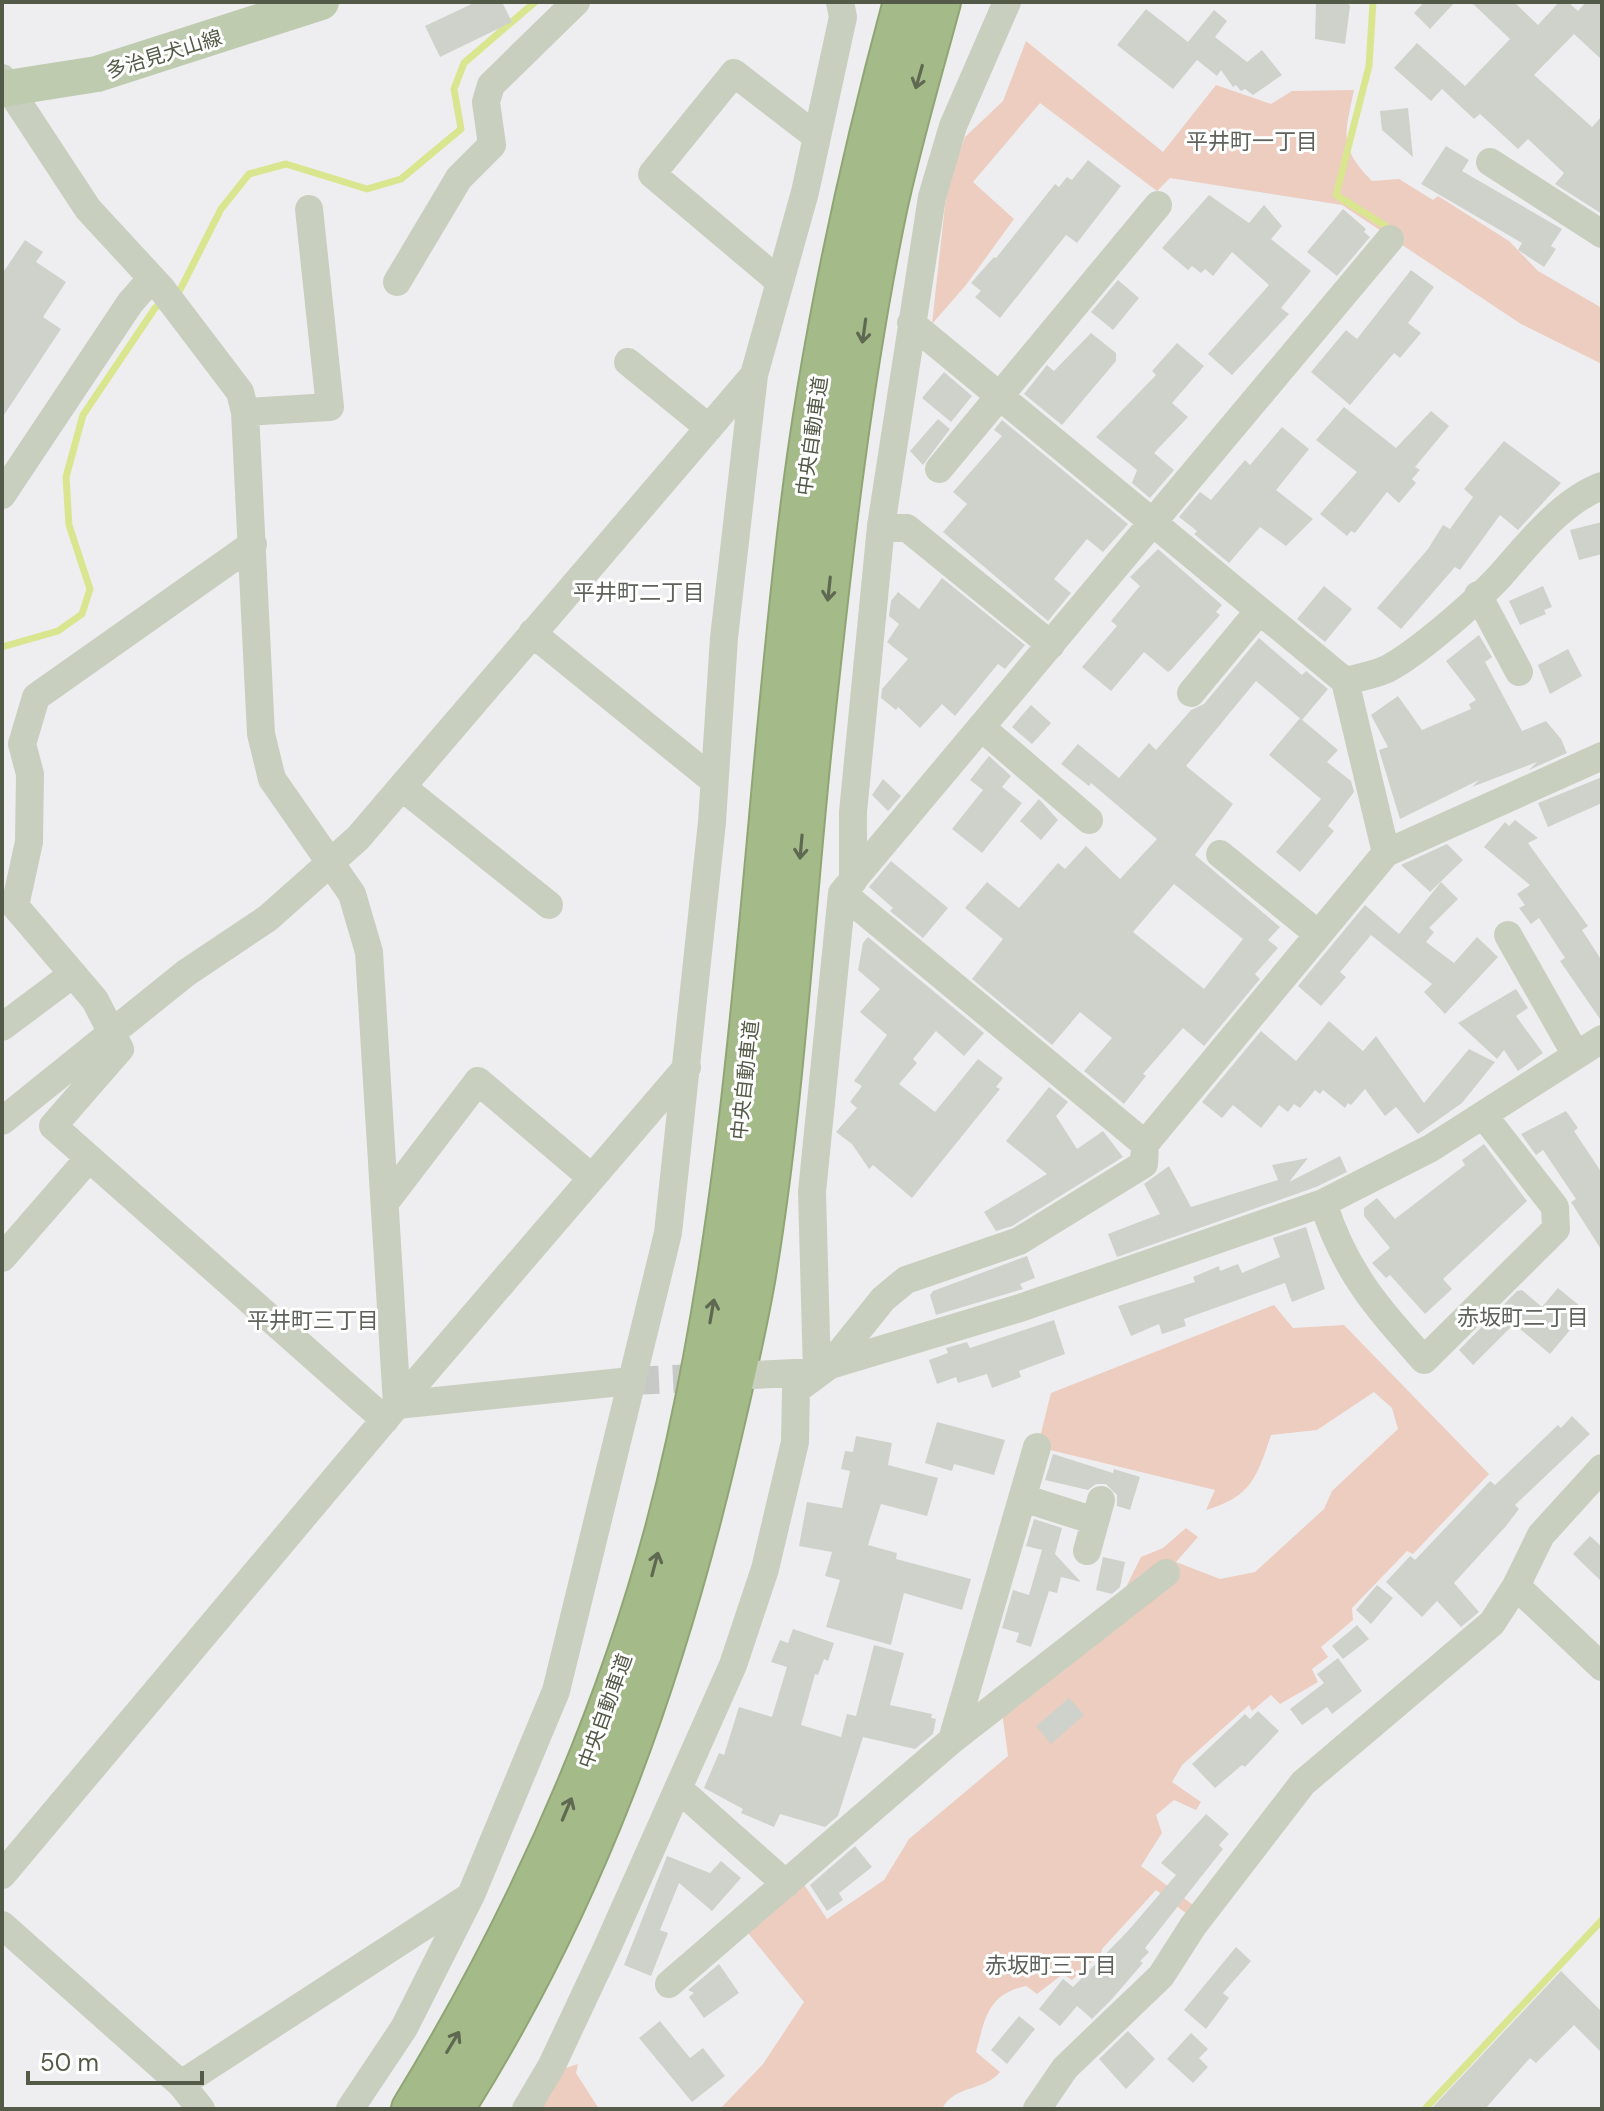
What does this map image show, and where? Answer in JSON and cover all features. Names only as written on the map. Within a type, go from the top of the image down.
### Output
[{"type":"highway","name":"中央自動車道","points":[[412,2109],[466,2021],[528,1897],[597,1739],[651,1578],[687,1446],[736,1167],[800,516],[847,226],[904,2]]},
{"type":"highway","name":"中央自動車道","points":[[453,2109],[554,1928],[622,1775],[683,1588],[722,1431],[756,1272],[774,1135],[835,530],[866,314],[886,210],[940,2]]},
{"type":"main road","name":"多治見犬山線","points":[[4,85],[97,74],[321,2]]},
{"type":"street","points":[[397,282],[459,178],[492,145],[486,102],[491,85],[576,2]]},
{"type":"street","points":[[350,2109],[404,2028],[471,1895],[556,1691],[668,1233],[687,1067],[724,638],[754,375],[817,137],[843,17],[840,2]]},
{"type":"street","points":[[823,1368],[812,1192],[848,887],[881,526],[932,197],[953,126],[1007,2]]},
{"type":"street","points":[[780,282],[652,174],[734,73],[817,137]]},
{"type":"street","points":[[4,85],[88,209],[163,291],[240,392],[245,412],[265,749],[272,779],[352,894],[369,952],[387,1200],[391,1413]]},
{"type":"street","points":[[1490,162],[1602,234]]},
{"type":"street","points":[[939,469],[1158,205]]},
{"type":"street","points":[[245,412],[330,407],[309,209]]},
{"type":"street","points":[[848,887],[1390,239]]},
{"type":"street","points":[[2,495],[130,303],[163,291]]},
{"type":"street","points":[[911,323],[1345,681],[1386,853]]},
{"type":"street","points":[[628,362],[709,428]]},
{"type":"street","points":[[2,1121],[186,973],[268,918],[358,838],[754,375]]},
{"type":"street","points":[[1345,681],[1386,669],[1417,648],[1597,490]]},
{"type":"street","points":[[881,526],[907,528],[1051,645]]},
{"type":"street","points":[[253,544],[36,697],[22,744],[30,774],[29,842],[15,906],[95,1000],[120,1049],[53,1126],[391,1413],[631,1381]]},
{"type":"street","points":[[1478,595],[1519,672]]},
{"type":"street","points":[[1191,693],[1258,612]]},
{"type":"street","points":[[532,633],[713,780]]},
{"type":"street","points":[[982,728],[1089,820]]},
{"type":"street","points":[[526,2109],[552,2065],[680,1790],[733,1665],[765,1569],[795,1442],[796,1390],[823,1368],[883,1299],[906,1280],[1019,1241],[1144,1164],[1145,1144],[1386,853],[1602,756]]},
{"type":"street","points":[[402,787],[549,905]]},
{"type":"street","points":[[1220,854],[1318,934]]},
{"type":"street","points":[[848,887],[1145,1144]]},
{"type":"street","points":[[1508,935],[1576,1055]]},
{"type":"street","points":[[2,1027],[73,974]]},
{"type":"street","points":[[753,1375],[823,1368],[1020,1308],[1323,1203],[1431,1148],[1602,1039]]},
{"type":"street","points":[[2,1875],[687,1067]]},
{"type":"street","points":[[387,1200],[478,1081],[592,1178]]},
{"type":"street","points":[[1323,1203],[1336,1244],[1364,1292],[1424,1360],[1556,1229],[1555,1207],[1484,1116]]},
{"type":"street","points":[[2,1258],[89,1158]]},
{"type":"street","points":[[952,1740],[1037,1447]]},
{"type":"street","points":[[1037,2109],[1065,2068],[1161,1976],[1193,1926],[1303,1783],[1492,1623],[1516,1586],[1541,1535],[1602,1468]]},
{"type":"street","points":[[1023,1498],[1098,1510],[1087,1551]]},
{"type":"street","points":[[669,1984],[952,1740],[1166,1573]]},
{"type":"street","points":[[1516,1586],[1602,1667]]},
{"type":"street","points":[[680,1790],[786,1884]]},
{"type":"street","points":[[181,2084],[471,1895]]},
{"type":"street","points":[[2,1925],[181,2084],[201,2109]]},
{"type":"shaded area","points":[[1026,41],[1163,152],[1216,85],[1271,104],[1292,91],[1354,90],[1347,139],[1349,149],[1361,169],[1372,181],[1399,179],[1433,200],[1438,196],[1509,241],[1538,271],[1602,308],[1602,364],[1521,324],[1342,205],[1170,178],[1157,191],[1040,103],[973,182],[1014,219],[966,285],[932,324],[947,187],[965,137],[1003,101]]},
{"type":"shaded area","points":[[1274,1305],[1293,1328],[1344,1325],[1489,1474],[1413,1554],[1407,1551],[1352,1608],[1353,1620],[1321,1647],[1328,1657],[1312,1669],[1318,1682],[1280,1704],[1271,1695],[1252,1711],[1249,1705],[1182,1765],[1172,1782],[1201,1802],[1196,1810],[1174,1800],[1156,1815],[1162,1833],[1141,1866],[1193,1905],[1187,1914],[1156,1890],[1102,1949],[1099,1961],[1093,1960],[1072,1980],[1063,1974],[1037,1994],[1026,1986],[1003,1995],[990,2009],[976,2052],[1000,2072],[994,2078],[954,2096],[942,2109],[720,2109],[763,2064],[804,2002],[748,1933],[803,1883],[827,1919],[884,1880],[909,1839],[1008,1756],[1002,1712],[1119,1601],[1141,1557],[1163,1548],[1186,1528],[1198,1537],[1176,1562],[1220,1579],[1255,1572],[1324,1509],[1332,1491],[1398,1429],[1392,1408],[1374,1392],[1317,1430],[1271,1435],[1256,1474],[1243,1492],[1206,1510],[1215,1490],[1042,1448],[1039,1441],[1051,1393]]},
{"type":"shaded area","points":[[578,2064],[576,2073],[599,2109],[537,2109],[556,2071]]},
{"type":"building","points":[[476,2],[502,2],[512,22],[440,57],[425,26]]},
{"type":"building","points":[[1316,2],[1347,2],[1350,6],[1345,44],[1315,39]]},
{"type":"building","points":[[1424,2],[1455,2],[1430,29],[1414,13]]},
{"type":"building","points":[[1471,2],[1514,2],[1538,25],[1559,2],[1568,2],[1578,11],[1586,2],[1602,2],[1602,60],[1574,34],[1534,75],[1592,127],[1602,116],[1602,214],[1555,184],[1564,173],[1528,139],[1518,149],[1480,114],[1474,119],[1442,89],[1431,101],[1394,68],[1417,43],[1465,86],[1510,39]]},
{"type":"building","points":[[1146,9],[1188,42],[1214,10],[1227,21],[1215,37],[1247,62],[1262,50],[1282,75],[1253,95],[1245,89],[1241,91],[1236,85],[1233,87],[1221,70],[1217,76],[1197,60],[1173,89],[1117,45]]},
{"type":"building","points":[[1408,108],[1413,157],[1382,130],[1380,111]]},
{"type":"building","points":[[1446,146],[1469,160],[1462,171],[1562,229],[1551,246],[1556,249],[1544,267],[1518,250],[1522,243],[1421,184]]},
{"type":"building","points":[[1088,160],[1121,186],[1077,243],[1066,235],[1000,318],[975,297],[981,291],[971,283],[996,258],[1055,184],[1059,187],[1067,177],[1072,180]]},
{"type":"building","points":[[1209,195],[1249,223],[1264,205],[1282,226],[1271,239],[1311,271],[1281,308],[1289,314],[1232,375],[1208,354],[1269,285],[1232,252],[1213,276],[1205,269],[1201,273],[1192,266],[1188,270],[1162,248]]},
{"type":"building","points":[[1343,209],[1366,229],[1364,232],[1370,237],[1337,276],[1307,252]]},
{"type":"building","points":[[25,240],[43,252],[36,262],[66,282],[43,317],[61,329],[2,418],[2,274]]},
{"type":"building","points":[[1411,270],[1434,287],[1408,323],[1421,333],[1400,358],[1394,353],[1350,405],[1311,372],[1346,330],[1357,339]]},
{"type":"building","points":[[1118,280],[1139,298],[1113,330],[1091,312]]},
{"type":"building","points":[[1091,333],[1116,353],[1116,361],[1062,425],[1024,394],[1047,365],[1054,371]]},
{"type":"building","points":[[1177,343],[1204,366],[1172,403],[1188,417],[1154,453],[1174,470],[1150,498],[1132,483],[1137,470],[1096,437],[1156,375],[1152,371]]},
{"type":"building","points":[[944,372],[972,396],[951,422],[922,398]]},
{"type":"building","points":[[1344,407],[1396,448],[1431,411],[1449,426],[1415,467],[1420,470],[1412,479],[1416,483],[1399,503],[1387,492],[1355,533],[1351,531],[1347,536],[1320,514],[1357,472],[1316,440]]},
{"type":"building","points":[[938,419],[950,429],[923,465],[910,451]]},
{"type":"building","points":[[1002,420],[1128,524],[1103,552],[1087,539],[1054,579],[1071,593],[1048,621],[943,532],[967,504],[953,492],[1002,436],[994,430]]},
{"type":"building","points":[[1282,427],[1309,449],[1276,490],[1313,519],[1286,546],[1260,527],[1229,563],[1179,517],[1200,492],[1211,500],[1245,460],[1250,465]]},
{"type":"building","points":[[1504,441],[1561,483],[1518,530],[1500,515],[1460,570],[1455,567],[1401,629],[1377,608],[1428,549],[1443,525],[1450,529],[1473,497],[1464,489]]},
{"type":"building","points":[[1602,522],[1602,554],[1579,560],[1570,530]]},
{"type":"building","points":[[1158,549],[1222,605],[1216,612],[1220,615],[1171,670],[1168,672],[1144,652],[1111,691],[1082,667],[1117,626],[1111,621],[1140,586],[1130,577]]},
{"type":"building","points":[[942,578],[1025,645],[1005,669],[998,664],[955,716],[942,704],[920,728],[898,707],[896,710],[881,698],[882,689],[908,659],[887,642],[899,624],[889,616],[891,601],[898,592],[919,609]]},
{"type":"building","points":[[1324,586],[1352,609],[1325,642],[1297,619]]},
{"type":"building","points":[[1543,586],[1552,607],[1544,610],[1546,614],[1520,625],[1509,601]]},
{"type":"building","points":[[1479,635],[1492,657],[1485,662],[1522,731],[1546,721],[1561,739],[1567,753],[1529,770],[1537,762],[1472,787],[1479,780],[1400,819],[1379,750],[1388,747],[1371,715],[1398,696],[1422,730],[1471,709],[1469,704],[1476,700],[1446,661]]},
{"type":"building","points":[[1259,638],[1302,675],[1306,671],[1328,689],[1302,720],[1256,681],[1186,766],[1233,804],[1195,855],[1280,927],[1268,940],[1278,948],[1255,974],[1260,979],[1204,1046],[1183,1028],[1143,1074],[1146,1076],[1124,1104],[1084,1071],[1112,1038],[1080,1012],[1052,1045],[972,979],[1003,939],[965,908],[987,882],[1019,908],[1058,863],[1065,869],[1086,846],[1120,879],[1157,839],[1091,783],[1089,786],[1061,764],[1078,744],[1119,778],[1149,743],[1156,750],[1191,710],[1204,704]],"holes":[[[1174,884],[1243,939],[1204,989],[1133,932]]]},
{"type":"building","points":[[1568,649],[1582,676],[1550,694],[1538,665]]},
{"type":"building","points":[[1031,705],[1051,723],[1032,744],[1012,727]]},
{"type":"building","points":[[1300,718],[1338,750],[1327,762],[1351,781],[1354,792],[1328,826],[1334,831],[1300,872],[1276,852],[1321,799],[1269,755]]},
{"type":"building","points":[[989,756],[1011,776],[1002,787],[1022,803],[982,853],[952,829],[983,790],[970,780]]},
{"type":"building","points":[[1602,777],[1602,803],[1548,827],[1538,803]]},
{"type":"building","points":[[883,779],[901,796],[888,811],[872,795]]},
{"type":"building","points":[[1039,799],[1058,820],[1041,840],[1020,821]]},
{"type":"building","points":[[1515,820],[1538,838],[1528,843],[1588,926],[1582,930],[1602,961],[1602,1022],[1560,961],[1565,958],[1539,918],[1531,924],[1519,908],[1525,905],[1517,894],[1530,885],[1484,847],[1505,822],[1509,826]]},
{"type":"building","points":[[1447,844],[1463,860],[1430,892],[1401,865]]},
{"type":"building","points":[[891,861],[948,908],[923,938],[890,911],[893,908],[869,887]]},
{"type":"building","points":[[1441,882],[1458,899],[1429,928],[1434,932],[1426,942],[1454,963],[1477,937],[1498,957],[1445,1014],[1424,992],[1432,984],[1371,935],[1340,972],[1346,977],[1321,1006],[1298,986],[1365,905],[1399,934]]},
{"type":"building","points":[[868,937],[984,1033],[964,1056],[936,1031],[913,1059],[917,1063],[899,1084],[935,1112],[978,1059],[1003,1078],[996,1087],[1000,1089],[912,1198],[873,1165],[869,1169],[852,1144],[836,1132],[857,1108],[850,1102],[862,1086],[854,1081],[887,1035],[860,1012],[880,989],[858,970],[863,943]]},
{"type":"building","points":[[1516,989],[1528,1008],[1516,1016],[1543,1053],[1518,1071],[1504,1050],[1497,1059],[1458,1023]]},
{"type":"building","points":[[1329,1021],[1363,1051],[1376,1036],[1424,1103],[1469,1049],[1495,1062],[1462,1103],[1418,1134],[1396,1107],[1385,1116],[1365,1089],[1345,1108],[1323,1090],[1320,1094],[1315,1090],[1300,1108],[1294,1104],[1288,1112],[1279,1105],[1261,1128],[1233,1105],[1222,1118],[1202,1102],[1261,1031],[1296,1061]]},
{"type":"building","points":[[1049,1087],[1068,1102],[1056,1116],[1077,1149],[1103,1131],[1123,1157],[1012,1226],[996,1231],[984,1212],[1047,1174],[1006,1141]]},
{"type":"building","points":[[1566,1111],[1578,1128],[1574,1131],[1602,1173],[1602,1251],[1571,1202],[1576,1199],[1543,1150],[1536,1155],[1521,1134]]},
{"type":"building","points":[[1484,1144],[1527,1201],[1443,1279],[1452,1289],[1425,1314],[1390,1275],[1386,1278],[1372,1263],[1390,1248],[1364,1216],[1364,1208],[1377,1198],[1395,1219],[1465,1165],[1462,1160]]},
{"type":"building","points":[[1340,1156],[1347,1172],[1316,1187],[1117,1257],[1108,1234],[1160,1214],[1144,1184],[1169,1166],[1191,1207],[1278,1180],[1272,1165],[1308,1158],[1289,1182]]},
{"type":"building","points":[[1306,1227],[1325,1289],[1292,1302],[1285,1283],[1184,1319],[1186,1326],[1162,1334],[1159,1324],[1131,1336],[1118,1306],[1195,1282],[1193,1277],[1219,1266],[1220,1271],[1238,1264],[1242,1273],[1280,1257],[1273,1238]]},
{"type":"building","points":[[1027,1256],[1035,1278],[1020,1284],[1023,1289],[936,1315],[930,1295],[933,1291]]},
{"type":"building","points":[[1558,1288],[1586,1311],[1550,1354],[1514,1324],[1473,1365],[1459,1350],[1517,1291],[1522,1290],[1542,1307]]},
{"type":"building","points":[[1054,1320],[1065,1354],[1019,1371],[1021,1377],[992,1388],[987,1374],[958,1383],[956,1377],[937,1384],[929,1360],[948,1353],[946,1348],[967,1342],[970,1348]]},
{"type":"building","points":[[1572,1416],[1590,1434],[1515,1505],[1519,1509],[1506,1526],[1454,1583],[1479,1612],[1461,1627],[1437,1601],[1422,1617],[1386,1582],[1410,1556],[1415,1560],[1490,1481],[1495,1485],[1558,1425],[1561,1428]]},
{"type":"building","points":[[937,1422],[1005,1440],[994,1475],[954,1464],[952,1471],[925,1463]]},
{"type":"building","points":[[856,1436],[892,1443],[888,1465],[938,1478],[927,1516],[881,1504],[868,1545],[897,1553],[896,1559],[971,1579],[962,1610],[904,1593],[891,1645],[826,1627],[840,1580],[825,1576],[832,1552],[799,1546],[807,1502],[842,1508],[850,1471],[841,1469],[845,1451],[853,1452]]},
{"type":"building","points":[[1053,1454],[1113,1473],[1114,1469],[1140,1477],[1130,1510],[1117,1506],[1117,1495],[1106,1484],[1096,1484],[1088,1490],[1045,1480]]},
{"type":"building","points":[[1034,1519],[1062,1528],[1055,1554],[1081,1582],[1061,1577],[1057,1593],[1049,1591],[1031,1647],[1016,1642],[1019,1633],[1002,1628],[1013,1590],[1029,1595],[1042,1550],[1026,1546]]},
{"type":"building","points":[[1590,1536],[1602,1547],[1602,1582],[1573,1554]]},
{"type":"building","points":[[1103,1557],[1125,1562],[1120,1587],[1112,1594],[1096,1590]]},
{"type":"building","points":[[1377,1585],[1393,1598],[1371,1624],[1356,1610]]},
{"type":"building","points":[[1357,1625],[1369,1639],[1343,1659],[1332,1646]]},
{"type":"building","points":[[793,1629],[834,1643],[828,1661],[824,1659],[818,1675],[815,1674],[801,1725],[841,1737],[847,1714],[856,1716],[874,1645],[904,1653],[890,1705],[932,1714],[931,1718],[936,1719],[933,1734],[915,1749],[863,1737],[838,1816],[825,1827],[780,1814],[774,1827],[741,1813],[743,1809],[704,1788],[719,1753],[724,1755],[739,1707],[772,1717],[787,1667],[771,1662],[780,1640],[788,1643]]},
{"type":"building","points":[[1338,1658],[1362,1691],[1332,1714],[1327,1707],[1302,1725],[1290,1709],[1324,1683],[1317,1674]]},
{"type":"building","points":[[1069,1698],[1084,1715],[1051,1744],[1036,1726]]},
{"type":"building","points":[[1258,1711],[1279,1731],[1245,1767],[1242,1765],[1215,1788],[1192,1764],[1245,1714],[1250,1719]]},
{"type":"building","points":[[1206,1814],[1229,1834],[1219,1845],[1223,1849],[1145,1948],[1149,1952],[1140,1961],[1143,1963],[1112,1999],[1092,2019],[1077,2006],[1060,2026],[1039,2009],[1063,1979],[1073,1987],[1127,1932],[1176,1875],[1161,1863]]},
{"type":"building","points":[[855,1846],[872,1867],[839,1893],[843,1900],[827,1911],[810,1885]]},
{"type":"building","points":[[667,1856],[710,1873],[721,1861],[741,1878],[712,1911],[679,1883],[660,1930],[668,1933],[651,1976],[624,1965]]},
{"type":"building","points":[[1236,1947],[1251,1961],[1223,1993],[1229,1998],[1206,2029],[1184,2010]]},
{"type":"building","points":[[719,1964],[739,1993],[704,2018],[689,1997],[694,1993],[688,1990]]},
{"type":"building","points":[[1561,1971],[1602,2012],[1602,2053],[1574,2025],[1536,2063],[1530,2058],[1485,2109],[1431,2109]]},
{"type":"building","points":[[1019,2016],[1035,2029],[1007,2064],[991,2050]]},
{"type":"building","points":[[660,2021],[690,2058],[703,2048],[725,2076],[692,2102],[639,2038]]},
{"type":"building","points":[[1128,2031],[1155,2059],[1126,2089],[1099,2059]]},
{"type":"building","points":[[1191,2033],[1208,2049],[1199,2058],[1208,2067],[1193,2083],[1167,2059]]},
{"type":"waterway","points":[[174,294],[180,290],[221,209],[249,174],[286,164],[367,189],[401,179],[461,129],[454,89],[464,63],[535,2]]},
{"type":"waterway","points":[[1373,2],[1369,66],[1336,195],[1387,227]]},
{"type":"waterway","points":[[2,647],[58,631],[82,614],[90,589],[69,525],[66,477],[83,415],[155,308],[164,302]]},
{"type":"waterway","points":[[1425,2109],[1602,1920]]},
{"type":"tunnel","points":[[631,1381],[716,1377]]},
{"type":"district","name":"平井町一丁目","points":[[1252,141]]},
{"type":"district","name":"平井町二丁目","points":[[639,592]]},
{"type":"district","name":"赤坂町二丁目","points":[[1523,1317]]},
{"type":"district","name":"平井町三丁目","points":[[313,1320]]},
{"type":"district","name":"赤坂町三丁目","points":[[1051,1965]]}]
